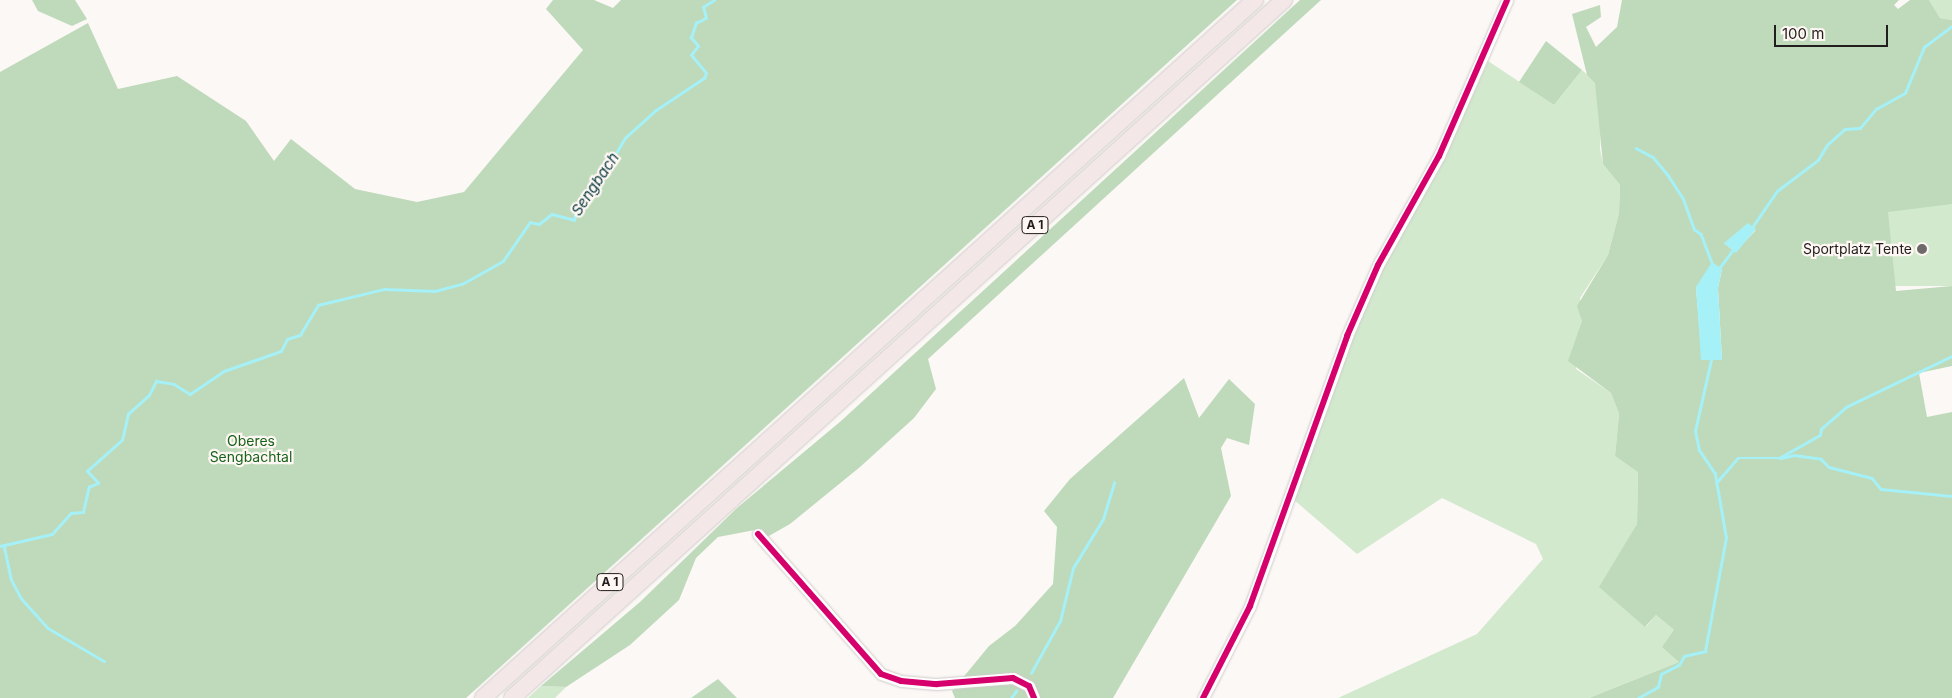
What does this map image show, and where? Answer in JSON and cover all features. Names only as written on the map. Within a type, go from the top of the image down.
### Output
[{"type":"highway","name":"A 1","points":[[483,698],[1255,0]]},
{"type":"highway","name":"A 1","points":[[512,698],[1284,0]]},
{"type":"street","points":[[1203,698],[1237,634],[1374,274],[1439,156],[1496,29],[1507,0]]},
{"type":"street","points":[[758,534],[881,674],[901,681],[937,684],[1013,678],[1025,683],[1033,696]]},
{"type":"green space","points":[[32,0],[75,0],[87,19],[72,26],[38,11]]},
{"type":"green space","name":"Oberes Sengbachtal","points":[[553,0],[594,0],[613,8],[621,0],[1237,0],[466,698],[0,698],[0,72],[88,23],[118,89],[177,76],[246,121],[274,161],[291,139],[355,189],[417,202],[464,192],[583,50],[546,9]]},
{"type":"green space","points":[[1300,0],[1321,0],[928,359],[936,389],[914,418],[860,467],[790,524],[767,537],[755,530],[718,537],[696,558],[679,600],[630,645],[566,687],[541,686],[640,602],[737,508],[841,421]]},
{"type":"green space","points":[[1622,0],[1899,0],[1894,5],[1898,9],[1910,0],[1929,0],[1940,18],[1952,20],[1952,204],[1888,212],[1896,291],[1952,286],[1952,366],[1919,373],[1927,417],[1952,412],[1952,698],[1589,698],[1679,662],[1662,647],[1674,630],[1656,615],[1645,627],[1599,587],[1637,524],[1638,472],[1615,456],[1619,414],[1611,393],[1568,361],[1582,321],[1577,306],[1608,255],[1619,213],[1620,185],[1603,164],[1595,83],[1587,75],[1572,14],[1600,5],[1601,17],[1586,27],[1596,47],[1617,27]],"holes":[[[1756,230],[1735,252],[1724,243]],[[1722,269],[1718,288],[1722,360],[1702,360],[1696,287]]]},
{"type":"green space","points":[[1929,0],[1952,0],[1952,20],[1940,18]]},
{"type":"green space","points":[[1546,41],[1582,70],[1554,105],[1519,82]]},
{"type":"green space","points":[[1488,61],[1554,105],[1582,70],[1595,82],[1601,117],[1600,149],[1603,164],[1620,185],[1619,213],[1608,255],[1580,298],[1582,321],[1576,369],[1611,393],[1619,414],[1615,456],[1638,471],[1637,524],[1628,540],[1646,627],[1656,615],[1674,630],[1679,662],[1589,698],[1338,698],[1477,634],[1543,559],[1536,544],[1442,498],[1357,554],[1293,499],[1356,326],[1388,257],[1441,166]]},
{"type":"green space","name":"Sportplatz Tente","points":[[1888,204],[1952,204],[1952,286],[1888,286]]},
{"type":"green space","points":[[1184,378],[1199,418],[1229,379],[1255,404],[1249,445],[1227,438],[1221,448],[1231,496],[1113,698],[955,698],[952,691],[989,646],[1015,626],[1053,584],[1057,527],[1044,511],[1070,479]]},
{"type":"green space","points":[[718,679],[737,698],[691,698]]},
{"type":"green space","points":[[541,686],[566,687],[555,698],[528,698]]},
{"type":"water","points":[[1748,223],[1756,229],[1736,253],[1724,243]]},
{"type":"water","points":[[1712,262],[1722,269],[1718,288],[1722,360],[1701,360],[1696,287]]},
{"type":"waterway","name":"Sengbach","points":[[0,546],[52,534],[71,513],[83,512],[89,487],[98,483],[87,471],[122,440],[128,414],[149,395],[156,381],[174,384],[190,394],[224,371],[281,351],[287,339],[300,335],[318,305],[384,289],[435,291],[462,284],[503,261],[530,222],[539,224],[552,214],[574,220],[577,206],[588,200],[625,138],[656,110],[704,78],[706,73],[691,55],[698,46],[691,38],[696,23],[706,18],[703,7],[714,0]]},
{"type":"waterway","points":[[1753,226],[1777,191],[1818,160],[1827,145],[1845,129],[1860,128],[1876,109],[1905,93],[1924,47],[1952,26]]},
{"type":"waterway","points":[[1636,148],[1653,157],[1668,175],[1683,198],[1694,229],[1701,234],[1712,262]]},
{"type":"waterway","points":[[1720,267],[1733,250]]},
{"type":"waterway","points":[[1716,483],[1738,458],[1779,458],[1820,435],[1821,429],[1846,407],[1952,356]]},
{"type":"waterway","points":[[1638,698],[1658,687],[1661,674],[1679,665],[1684,656],[1705,651],[1726,538],[1715,474],[1699,450],[1695,431],[1711,360]]},
{"type":"waterway","points":[[1781,458],[1794,455],[1821,459],[1829,467],[1872,478],[1881,489],[1952,496]]},
{"type":"waterway","points":[[1031,673],[1060,621],[1073,568],[1103,519],[1114,483]]},
{"type":"waterway","points":[[4,545],[11,579],[21,598],[48,628],[104,661]]},
{"type":"waterway","points":[[1011,698],[1016,691]]},
{"type":"cycle path","points":[[1203,698],[1250,606],[1347,336],[1378,265],[1439,156],[1507,0]]},
{"type":"cycle path","points":[[758,534],[881,674],[901,681],[937,684],[1013,678],[1029,686],[1034,698]]},
{"type":"place","name":"Sportplatz Tente","points":[[1922,249]]}]
